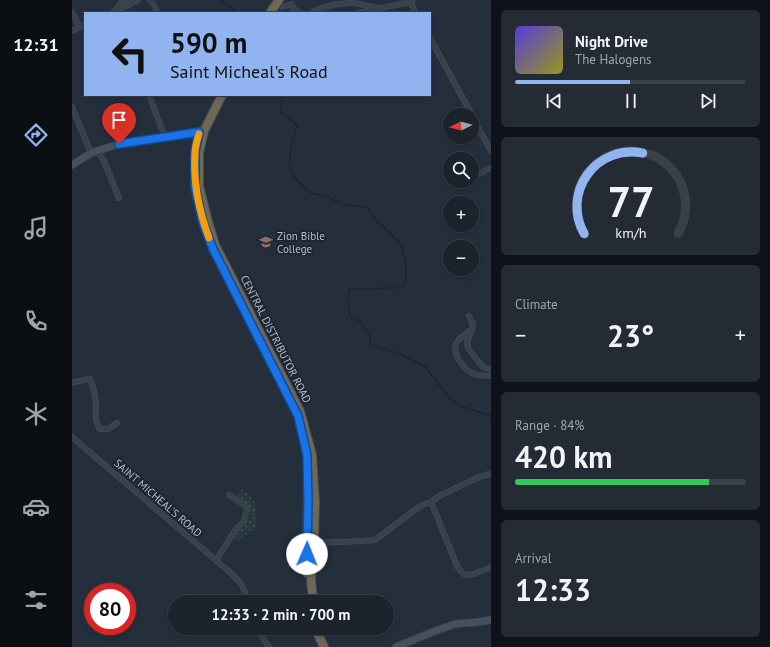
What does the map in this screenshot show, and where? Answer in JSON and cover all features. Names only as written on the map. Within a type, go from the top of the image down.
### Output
[{"type":"highway","points":[[267,12],[276,1]]},
{"type":"highway","points":[[270,12],[276,1]]},
{"type":"highway","name":"CENTRAL DISTRIBUTOR ROAD","points":[[216,96],[202,131],[199,153],[199,186],[213,240],[300,411],[307,434],[312,455],[315,502],[307,578],[308,595]]},
{"type":"highway","name":"CENTRAL DISTRIBUTOR ROAD","points":[[202,131],[221,96]]},
{"type":"highway","name":"CENTRAL DISTRIBUTOR ROAD","points":[[311,543],[312,595]]},
{"type":"highway","points":[[318,635],[324,647]]},
{"type":"highway","points":[[323,635],[328,647]]},
{"type":"street","points":[[115,12],[120,3],[127,0]]},
{"type":"street","points":[[116,12],[138,0]]},
{"type":"street","points":[[150,0],[158,12]]},
{"type":"street","points":[[276,1],[283,7],[292,4],[293,8],[299,12]]},
{"type":"street","points":[[313,12],[315,10],[352,1],[379,8]]},
{"type":"street","points":[[362,12],[412,1],[416,12]]},
{"type":"street","points":[[72,13],[79,28]]},
{"type":"street","points":[[72,30],[84,26]]},
{"type":"street","points":[[431,40],[468,108]]},
{"type":"street","points":[[149,96],[164,137]]},
{"type":"street","points":[[72,107],[91,153]]},
{"type":"street","points":[[479,128],[491,151]]},
{"type":"street","points":[[72,165],[91,153],[119,144],[202,131]]},
{"type":"street","points":[[98,151],[119,198]]},
{"type":"street","points":[[479,174],[491,168]]},
{"type":"street","points":[[469,316],[473,324],[467,342],[468,348],[482,366],[491,369]]},
{"type":"street","points":[[472,329],[462,336],[455,345],[456,352],[468,371],[473,374],[491,376]]},
{"type":"street","points":[[72,383],[90,379],[96,404],[95,417],[97,425],[100,429],[108,429],[117,423]]},
{"type":"street","name":"SAINT MICHEAL'S ROAD","points":[[72,437],[232,574],[242,584],[246,595]]},
{"type":"street","points":[[311,543],[375,540],[420,506],[431,502],[439,496],[477,478],[491,474]]},
{"type":"street","points":[[216,561],[235,530],[244,521],[247,510],[246,506],[229,495]]},
{"type":"street","points":[[431,502],[458,568],[465,575],[474,574],[491,567]]},
{"type":"street","points":[[396,647],[455,624],[491,620]]},
{"type":"street","points":[[260,635],[269,647]]},
{"type":"shaded area","points":[[241,490],[247,493],[253,500],[256,509],[256,526],[238,541],[234,538],[251,515],[246,504],[237,496]]},
{"type":"waterway","points":[[221,0],[237,12]]},
{"type":"waterway","points":[[282,96],[281,112],[297,125],[292,143],[289,164],[293,175],[305,189],[312,193],[324,195],[343,204],[368,208],[377,221],[397,240],[403,250],[406,267],[405,284],[395,288],[349,289],[348,309],[350,316],[352,319],[360,321],[370,336],[370,344],[401,354],[425,367],[452,401],[461,406],[491,416]]},
{"type":"slow traffic","points":[[199,134],[195,152],[195,187],[203,223],[209,238]]},
{"type":"place","name":"Zion Bible College","points":[[266,242]]},
{"type":"route","points":[[119,144],[199,132],[195,152],[195,187],[203,223],[213,249],[298,416],[307,455],[307,554]]}]
